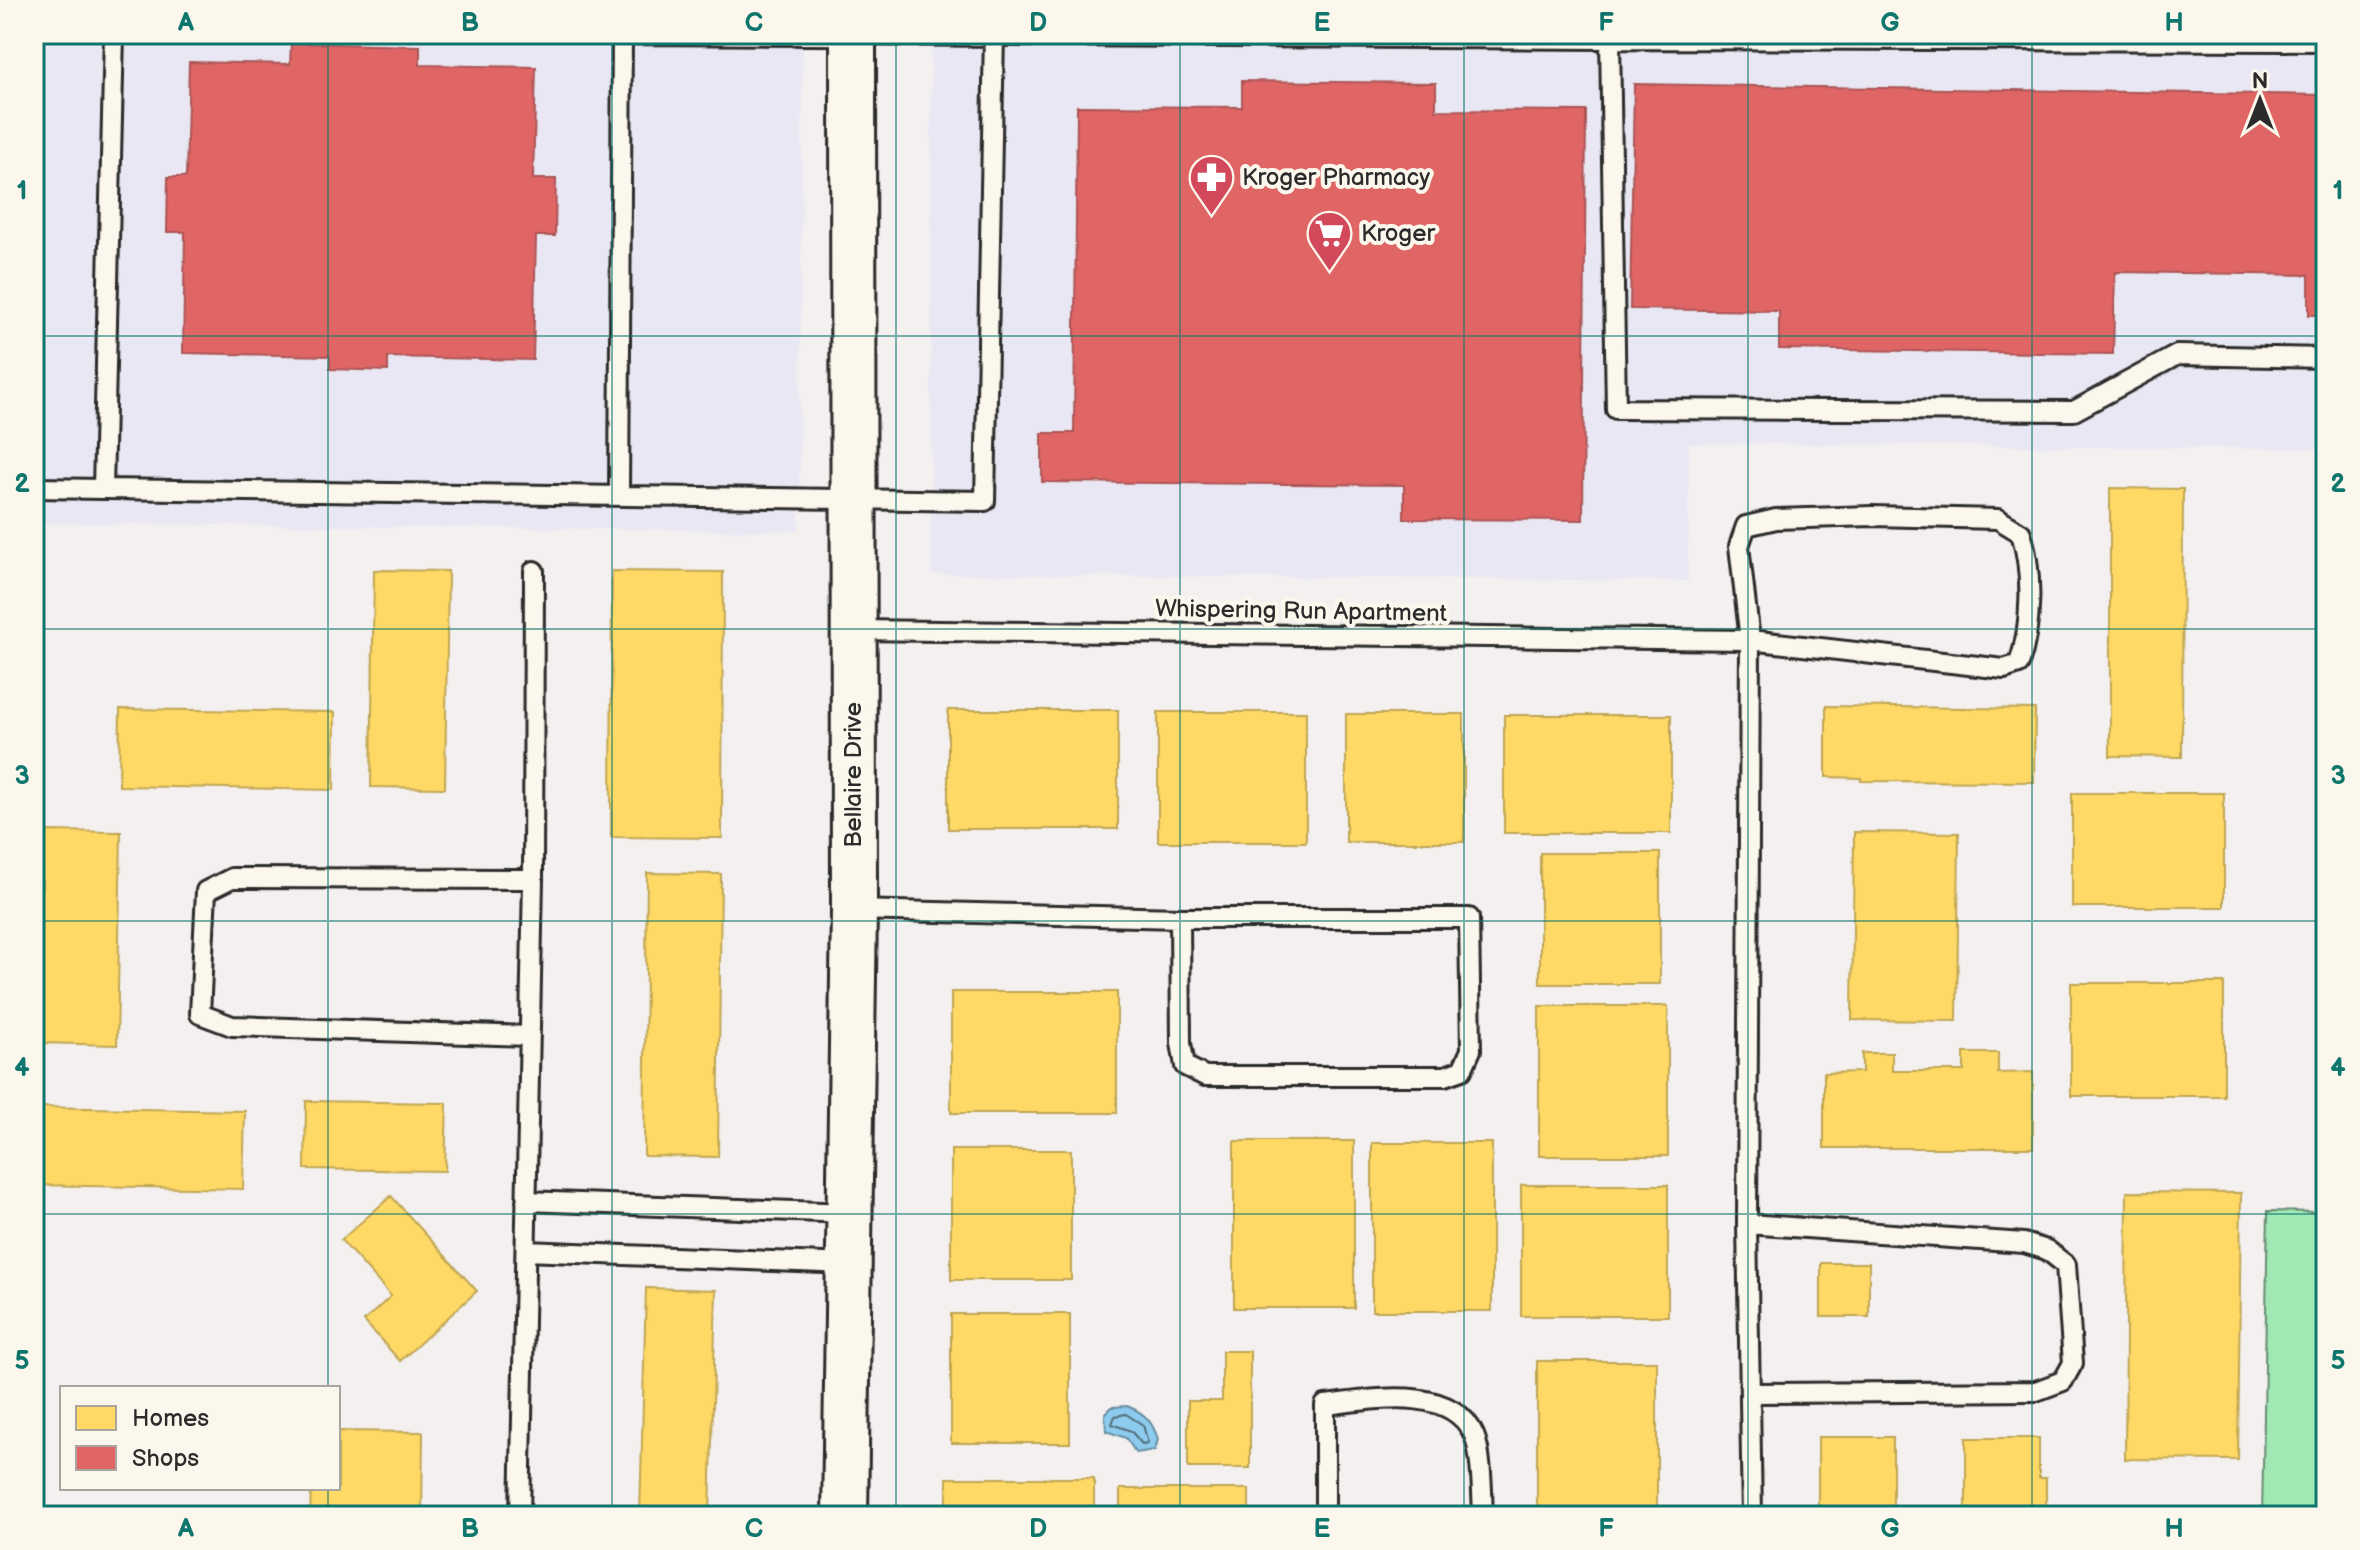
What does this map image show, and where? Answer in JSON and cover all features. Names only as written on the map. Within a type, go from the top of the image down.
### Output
[{"type":"street","name":"Bellaire Drive","points":[[845,1516],[854,910],[852,35]]},
{"type":"lane","points":[[103,489],[114,34]]},
{"type":"lane","points":[[619,494],[622,34],[1992,37],[2326,41]]},
{"type":"lane","points":[[34,488],[985,501],[994,34]]},
{"type":"lane","points":[[1610,36],[1616,409],[2074,411],[2177,355],[2326,358]]},
{"type":"lane","name":"Whispering Run Apartment","points":[[852,630],[1750,640],[2004,669],[2019,664],[2027,639],[2027,554],[2021,533],[1998,519],[1982,518],[1776,519],[1746,526],[1739,546],[1750,640],[1747,1224],[1752,1516]]},
{"type":"lane","points":[[520,1516],[533,879],[534,571]]},
{"type":"lane","points":[[530,1036],[232,1026],[200,1014],[206,891],[232,878],[533,879]]},
{"type":"lane","points":[[854,910],[1180,918],[1469,918],[1471,1050],[1462,1070],[1445,1076],[1205,1076],[1185,1066],[1181,1043],[1180,918]]},
{"type":"lane","points":[[526,1201],[850,1213]]},
{"type":"lane","points":[[1747,1224],[2024,1243],[2047,1250],[2066,1265],[2073,1363],[2063,1381],[2036,1391],[1752,1393]]},
{"type":"lane","points":[[526,1251],[849,1264]]},
{"type":"lane","points":[[1325,1516],[1325,1405],[1381,1399],[1440,1403],[1462,1415],[1475,1437],[1483,1516]]},
{"type":"shaded area","points":[[34,34],[803,34],[799,531],[34,523]]},
{"type":"shaded area","points":[[931,34],[2326,34],[2326,449],[1689,443],[1688,581],[931,574]]},
{"type":"green space","points":[[2268,1211],[2326,1212],[2326,1516],[2262,1516]]},
{"type":"water","points":[[1127,1406],[1150,1422],[1158,1439],[1155,1450],[1136,1453],[1126,1438],[1106,1431],[1105,1414],[1112,1407]]},
{"type":"building: Homes","points":[[2110,488],[2183,489],[2182,757],[2110,756]]},
{"type":"building: Homes","points":[[374,570],[448,571],[445,788],[371,787]]},
{"type":"building: Homes","points":[[612,571],[723,572],[722,838],[611,837]]},
{"type":"building: Homes","points":[[1826,706],[2035,709],[2034,782],[1861,781],[1861,778],[1826,777]]},
{"type":"building: Homes","points":[[120,709],[335,712],[334,790],[119,786]]},
{"type":"building: Homes","points":[[948,710],[1118,710],[1118,829],[948,829]]},
{"type":"building: Homes","points":[[1158,712],[1306,712],[1306,842],[1158,842]]},
{"type":"building: Homes","points":[[1346,714],[1464,714],[1464,842],[1346,842]]},
{"type":"building: Homes","points":[[1504,715],[1671,715],[1671,833],[1504,833]]},
{"type":"building: Homes","points":[[2072,793],[2224,793],[2224,907],[2072,907]]},
{"type":"building: Homes","points":[[43,831],[121,832],[117,1045],[39,1043]]},
{"type":"building: Homes","points":[[1854,832],[1959,833],[1957,1021],[1852,1020]]},
{"type":"building: Homes","points":[[1540,853],[1660,853],[1660,984],[1540,984]]},
{"type":"building: Homes","points":[[647,873],[721,874],[718,1157],[644,1156]]},
{"type":"building: Homes","points":[[2071,983],[2224,983],[2224,1096],[2071,1096]]},
{"type":"building: Homes","points":[[951,992],[1117,992],[1117,1113],[951,1113]]},
{"type":"building: Homes","points":[[1539,1006],[1668,1006],[1668,1156],[1539,1156]]},
{"type":"building: Homes","points":[[1862,1053],[1892,1053],[1892,1071],[1964,1071],[1964,1053],[1998,1053],[1998,1073],[2033,1072],[2033,1148],[1824,1148],[1824,1073],[1862,1072]]},
{"type":"building: Homes","points":[[306,1101],[447,1103],[445,1171],[305,1169]]},
{"type":"building: Homes","points":[[34,1107],[245,1111],[243,1189],[34,1185]]},
{"type":"building: Homes","points":[[1234,1141],[1354,1141],[1354,1308],[1234,1308]]},
{"type":"building: Homes","points":[[1372,1143],[1492,1143],[1492,1311],[1372,1311]]},
{"type":"building: Homes","points":[[951,1150],[1071,1150],[1071,1280],[951,1280]]},
{"type":"building: Homes","points":[[1521,1185],[1668,1185],[1668,1316],[1521,1316]]},
{"type":"building: Homes","points":[[2127,1192],[2241,1193],[2238,1460],[2125,1459]]},
{"type":"building: Homes","points":[[391,1196],[477,1291],[400,1361],[364,1321],[391,1296],[341,1240]]},
{"type":"building: Homes","points":[[1821,1263],[1869,1263],[1869,1317],[1821,1317]]},
{"type":"building: Homes","points":[[646,1288],[716,1290],[710,1516],[640,1516]]},
{"type":"building: Homes","points":[[951,1314],[1070,1314],[1070,1443],[951,1443]]},
{"type":"building: Homes","points":[[1222,1351],[1250,1351],[1250,1468],[1188,1468],[1188,1401],[1222,1401]]},
{"type":"building: Homes","points":[[1537,1361],[1657,1361],[1657,1516],[1537,1516]]},
{"type":"building: Homes","points":[[340,1431],[423,1432],[422,1516],[310,1516],[311,1490],[340,1490]]},
{"type":"building: Homes","points":[[1818,1437],[1893,1437],[1893,1516],[1818,1516]]},
{"type":"building: Homes","points":[[1966,1438],[2039,1438],[2039,1478],[2046,1478],[2046,1516],[1966,1516]]},
{"type":"building: Homes","points":[[947,1478],[1094,1478],[1094,1516],[947,1516]]},
{"type":"building: Homes","points":[[1120,1489],[1249,1489],[1249,1516],[1120,1516]]},
{"type":"building: Shops","points":[[291,43],[420,46],[420,65],[536,67],[533,179],[556,179],[555,236],[536,236],[533,360],[388,357],[388,371],[330,369],[330,356],[183,353],[185,232],[167,232],[168,177],[186,177],[189,62],[290,64]]},
{"type":"building: Shops","name":"Kroger","points":[[1242,81],[1436,83],[1436,110],[1586,111],[1583,520],[1404,519],[1404,485],[1042,482],[1042,433],[1074,433],[1077,106],[1242,107]]},
{"type":"building: Shops","points":[[1634,84],[2326,95],[2326,315],[2309,315],[2309,275],[2115,272],[2113,354],[1779,349],[1779,311],[1630,309]]},
{"type":"place","name":"Kroger Pharmacy","points":[[1211,216]]},
{"type":"place","name":"Kroger","points":[[1330,272]]}]
